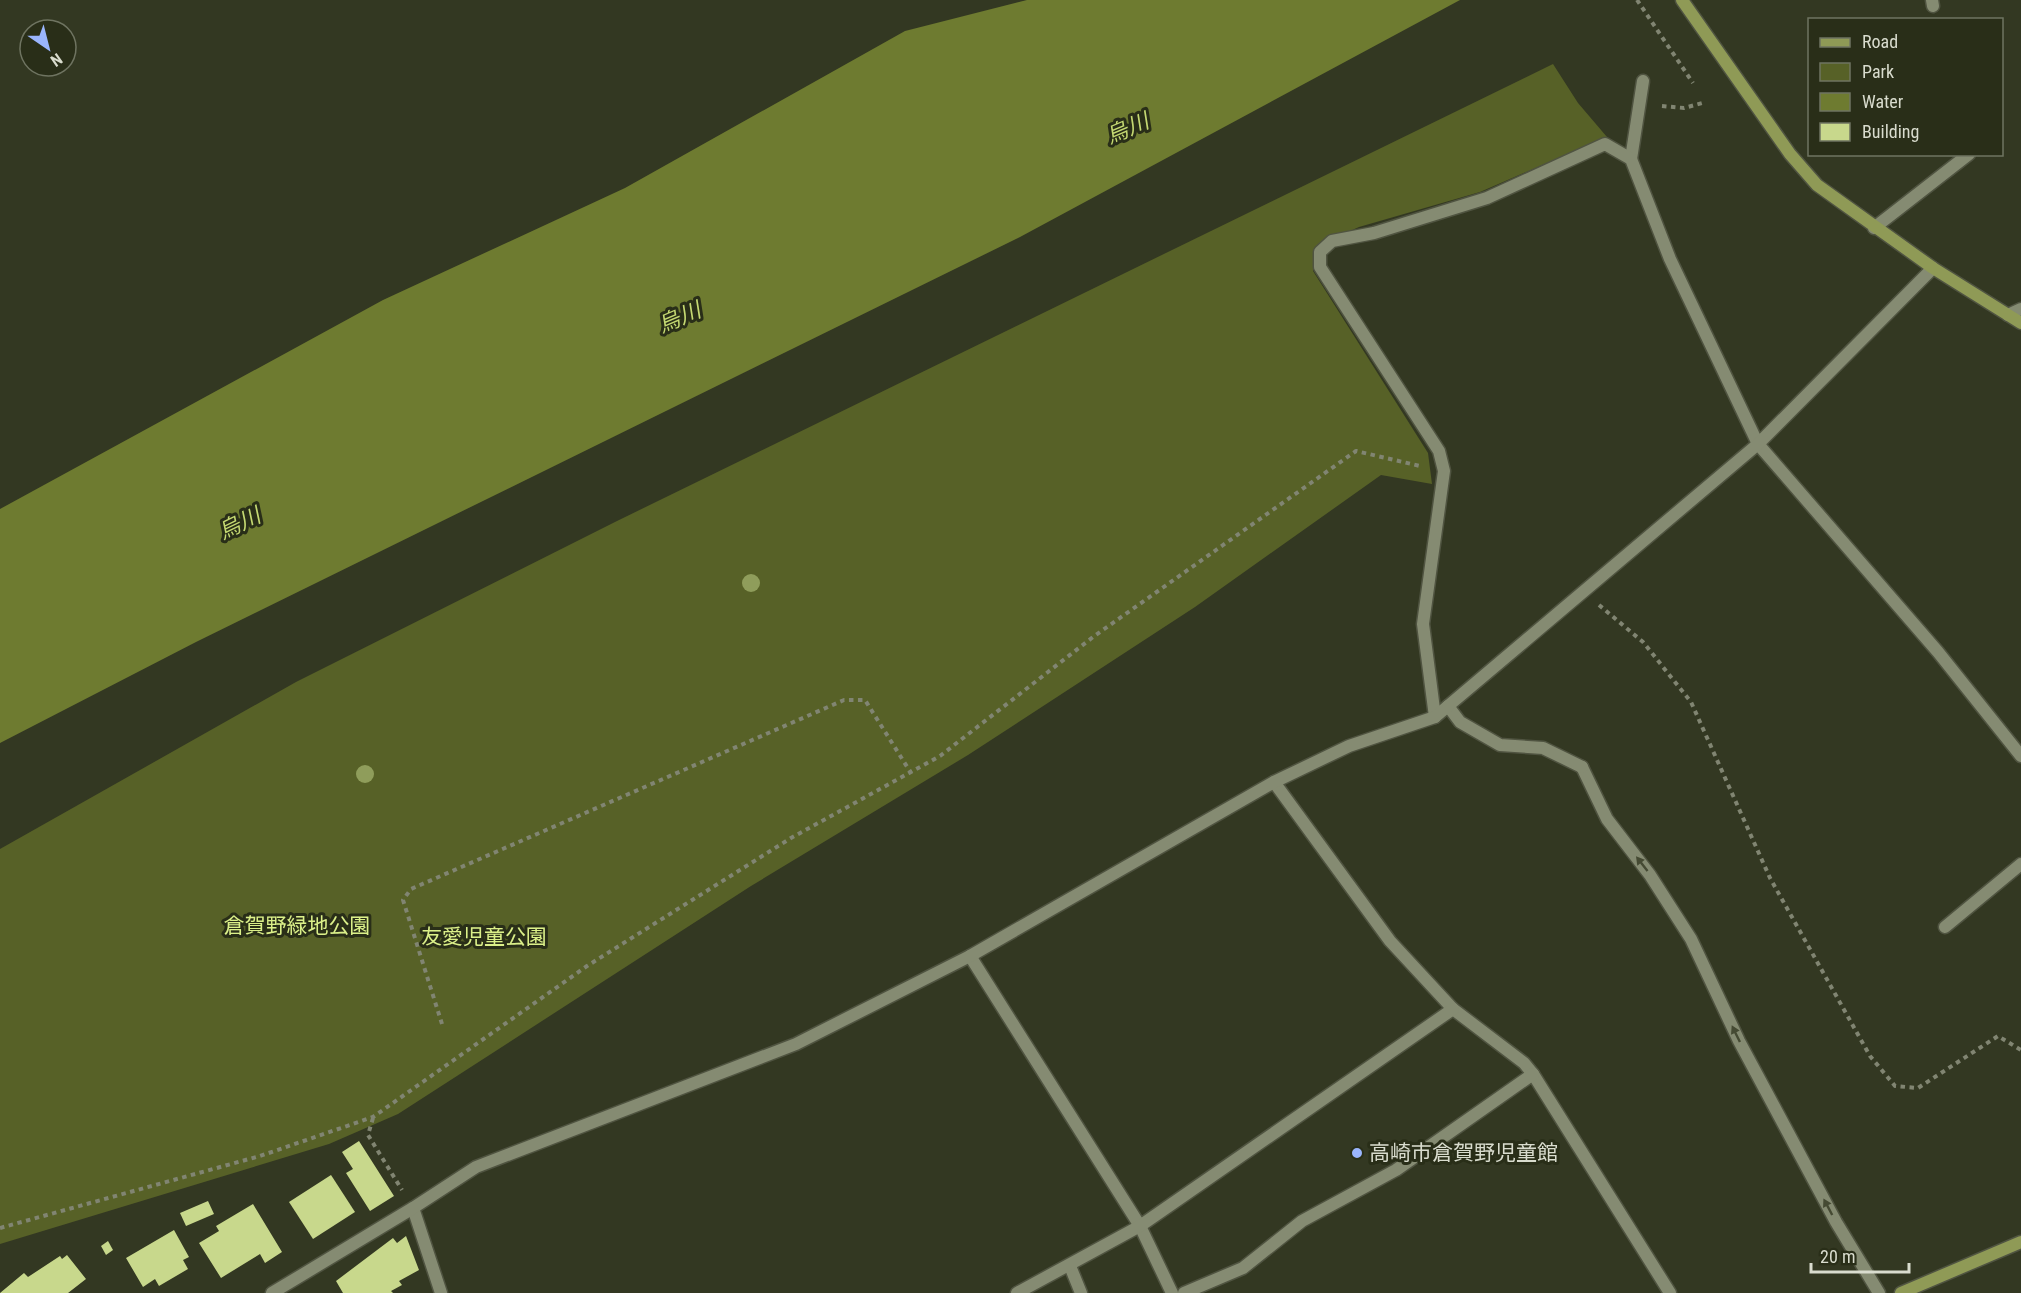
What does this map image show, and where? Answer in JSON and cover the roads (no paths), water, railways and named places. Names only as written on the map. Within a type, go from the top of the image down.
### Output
[{"type":"main road","points":[[1682,0],[1790,154],[1817,185],[1874,228],[1933,268],[2021,323]]},
{"type":"main road","points":[[1901,1293],[2021,1242]]},
{"type":"street","points":[[1643,81],[1631,159],[1670,259],[1758,444],[1938,652],[2021,756]]},
{"type":"street","points":[[1435,717],[1422,624],[1444,471],[1439,451],[1320,267],[1320,252],[1332,241],[1374,232],[1487,198],[1605,144],[1631,159]]},
{"type":"street","points":[[1874,228],[1966,156]]},
{"type":"street","points":[[272,1293],[476,1167],[796,1044],[970,956],[1274,782],[1349,746],[1435,717],[1758,444],[1933,268]]},
{"type":"street","points":[[2008,315],[2021,309]]},
{"type":"street","points":[[1448,706],[1460,722],[1500,745],[1543,748],[1582,767],[1607,819],[1650,875],[1691,939],[1745,1051],[1836,1222],[1879,1293]]},
{"type":"street","points":[[1274,782],[1390,940],[1453,1009],[1524,1063],[1533,1074],[1670,1293]]},
{"type":"street","points":[[1945,927],[2021,864]]},
{"type":"street","points":[[970,956],[1140,1226],[1172,1293]]},
{"type":"street","points":[[1017,1293],[1140,1226],[1453,1009]]},
{"type":"street","points":[[1184,1293],[1243,1268],[1302,1221],[1396,1170],[1533,1074]]},
{"type":"street","points":[[413,1208],[441,1293]]},
{"type":"street","points":[[1070,1266],[1081,1293]]},
{"type":"water","name":"烏川","points":[[1027,0],[1460,0],[1020,237],[196,642],[0,743],[0,509],[383,300],[625,188],[905,31]]},
{"type":"place","name":"高崎市倉賀野児童館","points":[[1357,1153]]},
{"type":"park label","name":"倉賀野緑地公園","points":[[297,926]]},
{"type":"park label","name":"友愛児童公園","points":[[484,937]]}]
